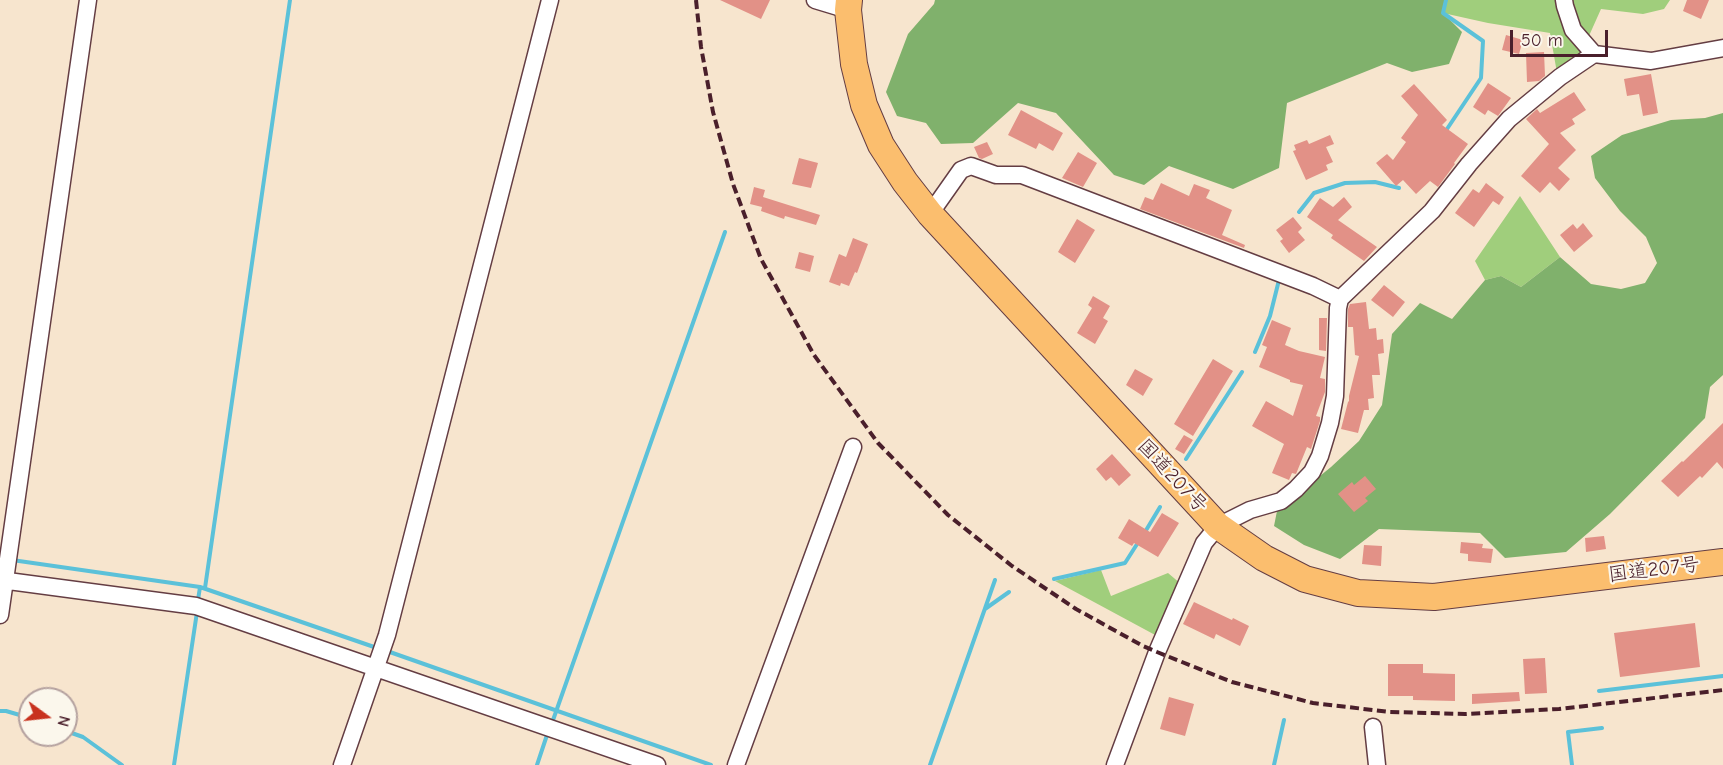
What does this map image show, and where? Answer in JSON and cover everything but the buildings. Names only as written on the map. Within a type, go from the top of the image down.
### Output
[{"type":"highway","name":"国道207号","points":[[848,5],[854,64],[864,105],[881,145],[904,182],[930,214],[1218,526],[1263,558],[1305,579],[1358,593],[1434,597],[1723,562]]},
{"type":"street","points":[[0,615],[88,0]]},
{"type":"street","points":[[342,765],[380,656],[550,0]]},
{"type":"street","points":[[815,0],[848,5]]},
{"type":"street","points":[[1564,0],[1573,30],[1594,54]]},
{"type":"street","points":[[1115,765],[1157,652],[1204,543],[1218,526],[1250,510],[1281,501],[1312,472],[1320,456],[1335,396],[1340,299],[1432,211],[1509,119],[1560,77],[1594,54],[1651,61],[1723,48]]},
{"type":"street","points":[[930,214],[961,170],[971,166],[996,175],[1022,175],[1313,286],[1340,299]]},
{"type":"street","points":[[736,765],[853,447]]},
{"type":"street","points":[[4,576],[196,606],[380,656],[657,765]]},
{"type":"street","points":[[1374,727],[1377,765]]},
{"type":"green space","points":[[935,0],[1446,0],[1443,13],[1462,32],[1449,64],[1412,72],[1387,63],[1287,103],[1279,168],[1233,189],[1169,166],[1144,185],[1114,175],[1056,113],[1018,103],[973,143],[941,144],[926,123],[897,116],[886,92],[908,34]]},
{"type":"green space","points":[[1446,0],[1670,0],[1664,9],[1643,14],[1601,9],[1580,56],[1557,73],[1550,33],[1443,13]]},
{"type":"green space","points":[[1723,113],[1723,375],[1710,387],[1705,418],[1610,514],[1566,552],[1505,558],[1480,533],[1379,529],[1340,559],[1304,545],[1274,526],[1277,511],[1359,441],[1382,405],[1392,334],[1420,303],[1452,319],[1485,280],[1501,276],[1521,287],[1560,257],[1591,284],[1621,289],[1645,283],[1657,263],[1646,237],[1620,211],[1595,178],[1591,156],[1622,135],[1671,120],[1705,118]]},
{"type":"green space","points":[[1520,196],[1560,257],[1521,287],[1501,276],[1485,280],[1475,261]]},
{"type":"green space","points":[[1101,570],[1111,596],[1168,573],[1181,584],[1157,636],[1055,581]]},
{"type":"waterway","points":[[205,588],[290,0]]},
{"type":"waterway","points":[[1445,132],[1481,78],[1483,41],[1443,13],[1446,0]]},
{"type":"waterway","points":[[1299,212],[1314,193],[1345,183],[1375,182],[1399,188]]},
{"type":"waterway","points":[[552,723],[725,232]]},
{"type":"waterway","points":[[1255,352],[1270,316],[1279,280]]},
{"type":"waterway","points":[[1186,459],[1242,372]]},
{"type":"waterway","points":[[1145,532],[1160,507]]},
{"type":"waterway","points":[[1054,579],[1125,563],[1139,541]]},
{"type":"waterway","points":[[12,560],[200,587],[377,648]]},
{"type":"waterway","points":[[930,765],[995,580]]},
{"type":"waterway","points":[[198,600],[200,587]]},
{"type":"waterway","points":[[985,609],[1009,592]]},
{"type":"waterway","points":[[174,765],[197,612]]},
{"type":"waterway","points":[[387,651],[711,765]]},
{"type":"waterway","points":[[1599,691],[1723,676]]},
{"type":"waterway","points":[[0,711],[18,714]]},
{"type":"waterway","points":[[1274,765],[1284,720]]},
{"type":"waterway","points":[[1572,765],[1568,732],[1602,728]]},
{"type":"waterway","points":[[78,735],[122,765]]},
{"type":"waterway","points":[[537,765],[547,735]]},
{"type":"railway","points":[[696,0],[701,47],[713,112],[733,184],[761,259],[814,355],[878,443],[948,515],[1012,566],[1076,609],[1143,646],[1232,682],[1313,703],[1390,712],[1465,714],[1559,709],[1723,690]]}]
